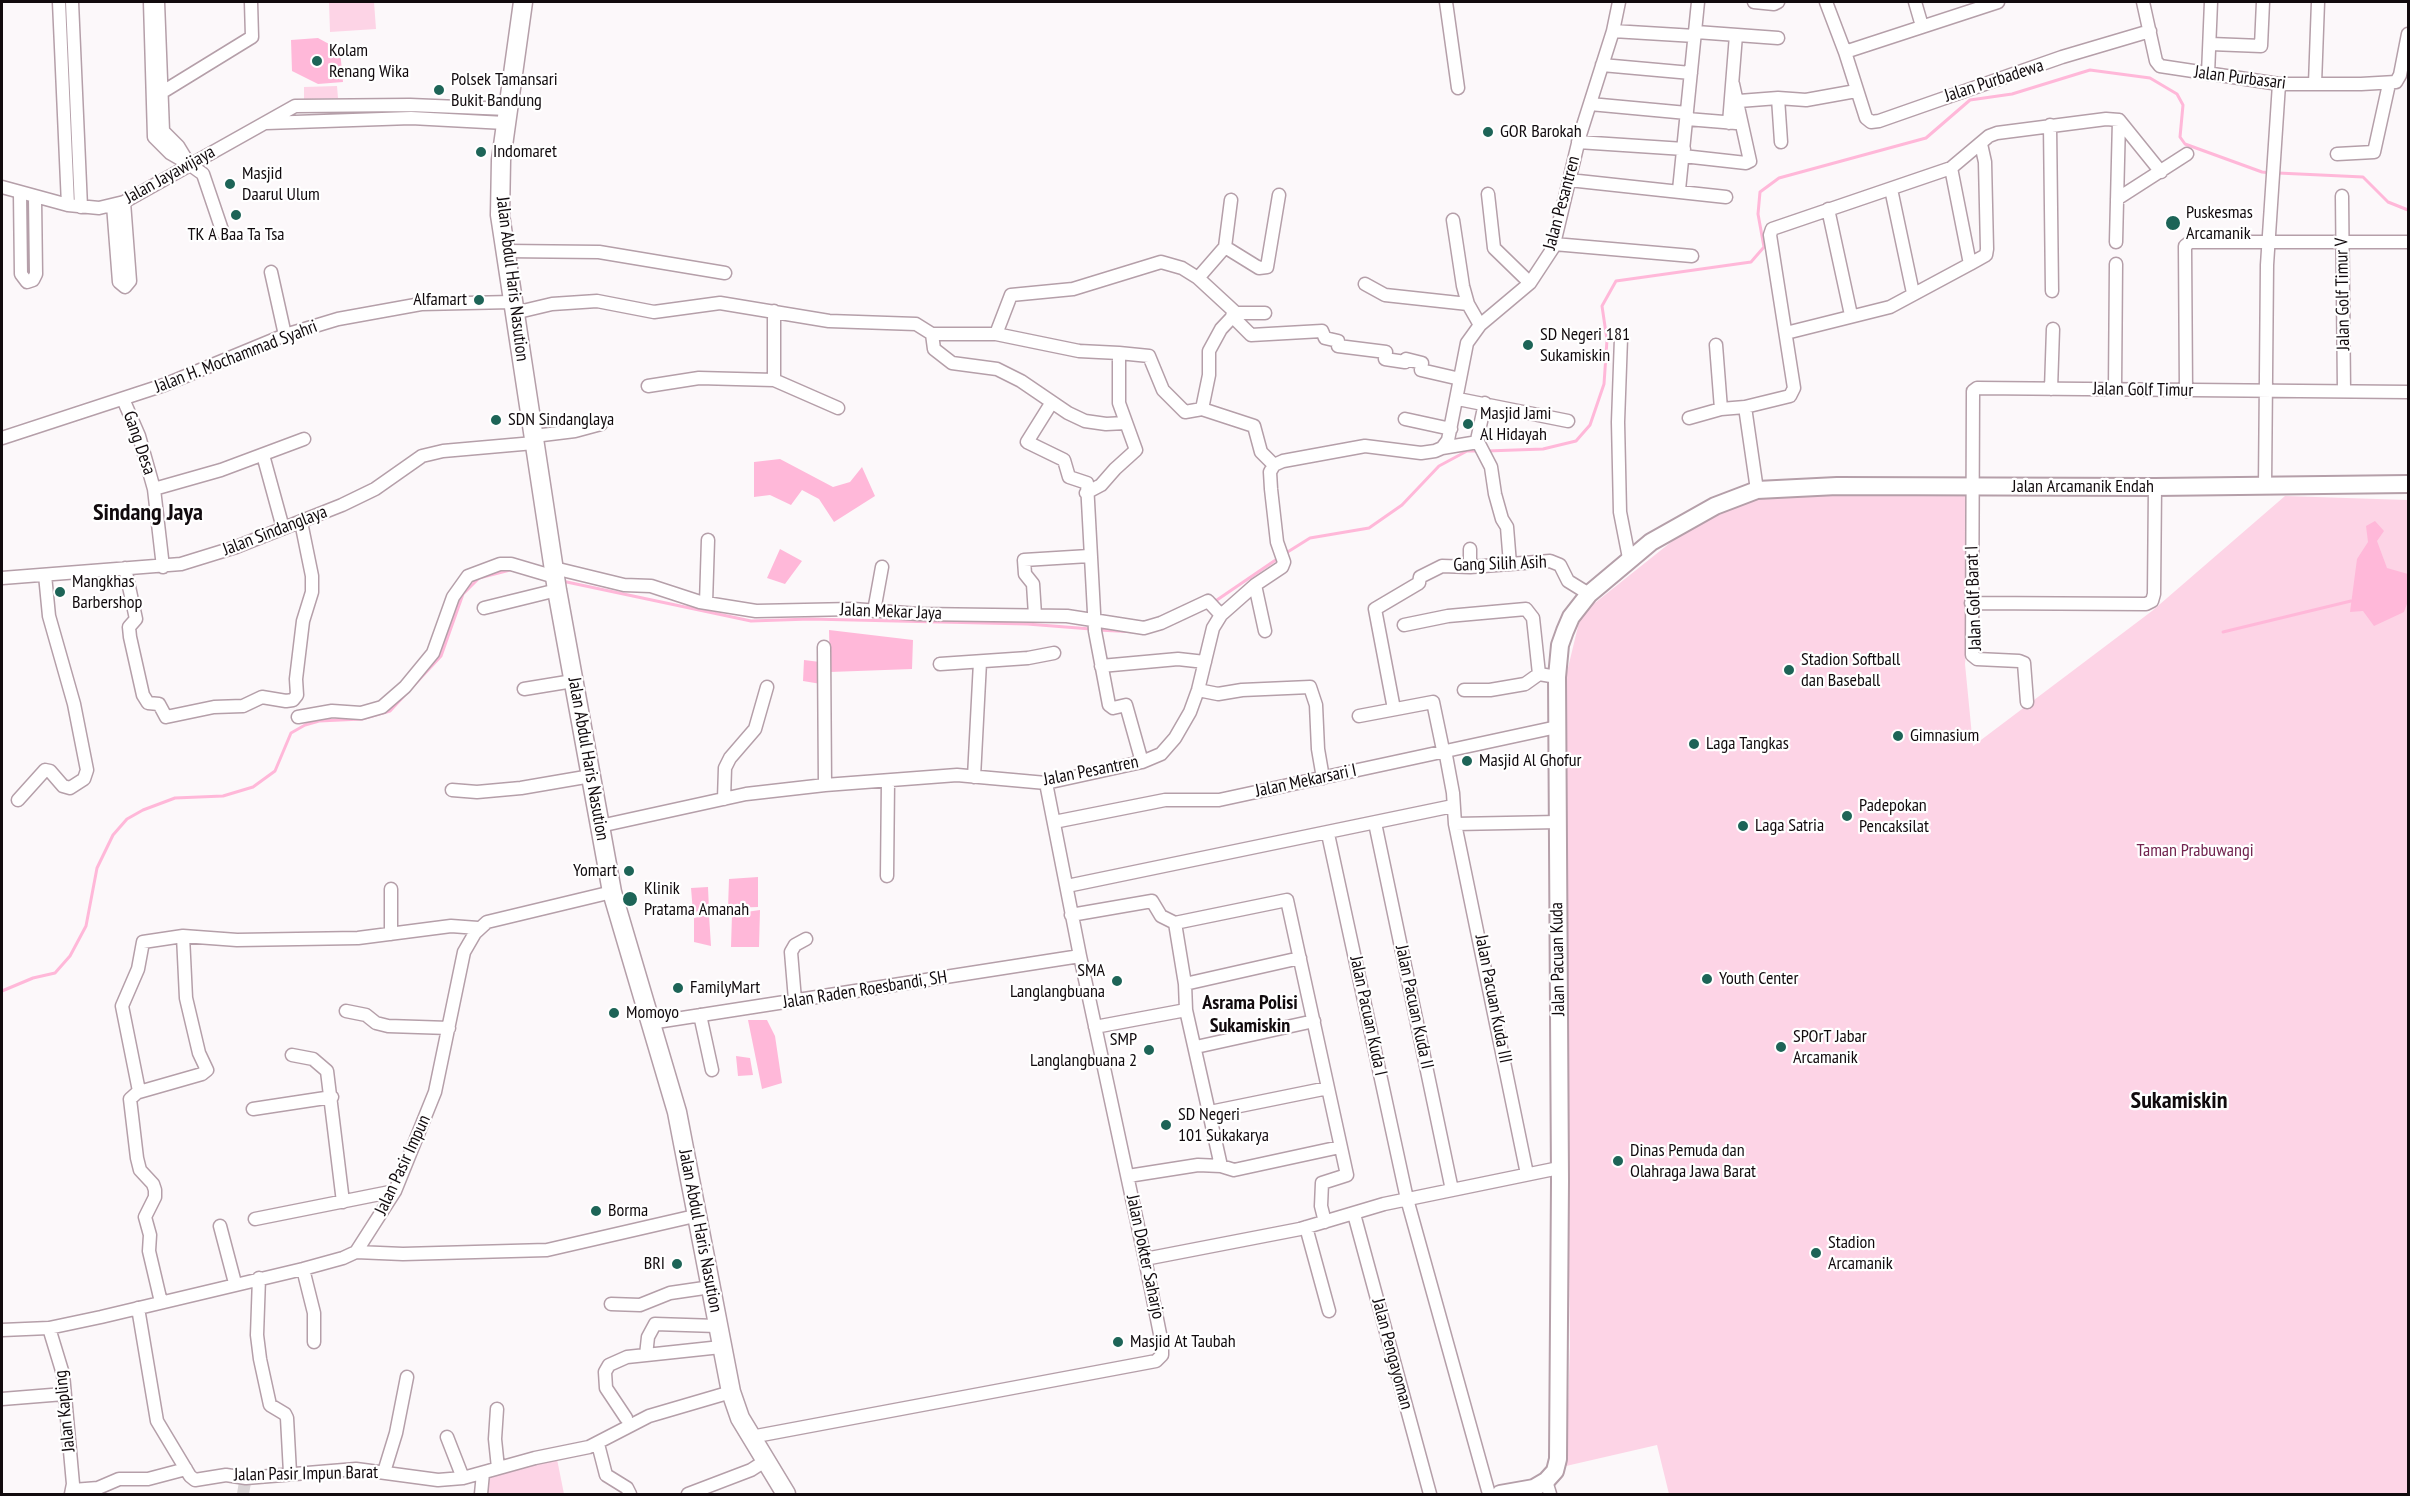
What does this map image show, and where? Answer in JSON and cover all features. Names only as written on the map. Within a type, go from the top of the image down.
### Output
[{"type":"highway","name":"Jalan Abdul Haris Nasution","points":[[523,2],[501,160],[500,215],[555,579],[612,892],[677,1112],[699,1215],[717,1326],[731,1392],[751,1437],[786,1494]]},
{"type":"main road","name":"Jalan Arcamanik Endah","points":[[1757,490],[1837,486],[2265,487],[2409,484]]},
{"type":"main road","name":"Jalan Pacuan Kuda","points":[[1500,1494],[1548,1488],[1558,1459],[1558,822],[1553,728],[1560,645],[1571,617],[1589,594],[1629,558],[1686,521],[1757,490]]},
{"type":"street","points":[[59,2],[68,205]]},
{"type":"street","points":[[72,2],[81,207]]},
{"type":"street","points":[[150,2],[157,96],[163,131],[178,146],[189,164],[203,174],[223,233]]},
{"type":"street","points":[[157,96],[158,2]]},
{"type":"street","points":[[157,96],[252,37],[252,2]]},
{"type":"street","points":[[1446,2],[1458,88]]},
{"type":"street","name":"Jalan Pesantren","points":[[1442,448],[1452,429],[1467,343],[1480,325],[1530,283],[1549,256],[1573,181],[1578,142],[1613,31],[1619,2]]},
{"type":"street","points":[[1679,190],[1698,2]]},
{"type":"street","points":[[1754,2],[1774,4],[1778,2]]},
{"type":"street","points":[[1738,101],[1778,98],[1806,99],[1856,91],[1845,52],[1826,2]]},
{"type":"street","points":[[1915,2],[1922,26]]},
{"type":"street","points":[[1845,52],[1998,2]]},
{"type":"street","name":"Jalan Purbasari","points":[[2144,2],[2156,61],[2160,66],[2279,84],[2389,84]]},
{"type":"street","points":[[2208,74],[2211,2]]},
{"type":"street","points":[[2211,44],[2261,46],[2263,2]]},
{"type":"street","points":[[2315,84],[2318,2]]},
{"type":"street","points":[[1613,31],[1778,38]]},
{"type":"street","name":"Jalan Purbadewa","points":[[1856,91],[1866,118],[1871,122],[1878,121],[2061,57],[2150,31]]},
{"type":"street","points":[[2337,154],[2374,152],[2389,84],[2396,81],[2400,75],[2409,34]]},
{"type":"street","points":[[1729,123],[1736,35]]},
{"type":"street","points":[[1602,65],[1691,73]]},
{"type":"street","points":[[1578,142],[1683,152],[1749,163],[1743,124],[1733,84]]},
{"type":"street","points":[[2265,487],[2269,242],[2279,84]]},
{"type":"street","points":[[64,92],[77,91]]},
{"type":"street","points":[[1778,98],[1780,142]]},
{"type":"street","points":[[1590,104],[1743,124]]},
{"type":"street","name":"Jalan Jayawijaya","points":[[2,187],[35,198],[81,207],[118,203],[295,106],[438,105],[506,116]]},
{"type":"street","name":"Jalan Jayawijaya","points":[[263,123],[411,118],[439,120],[506,116]]},
{"type":"street","points":[[1689,418],[1721,409],[1745,407],[1793,394],[1786,333],[1770,235],[1772,229],[1952,168],[1989,136],[1997,133],[2050,125],[2106,119],[2119,120],[2161,172]]},
{"type":"street","points":[[2116,242],[2119,120]]},
{"type":"street","points":[[2050,125],[2052,291]]},
{"type":"street","points":[[1786,333],[1890,307],[1986,255],[1985,162],[1981,144]]},
{"type":"street","points":[[2117,199],[2187,154]]},
{"type":"street","points":[[1952,168],[1970,264]]},
{"type":"street","points":[[1573,181],[1679,190],[1683,194],[1725,197]]},
{"type":"street","points":[[1891,189],[1913,293]]},
{"type":"street","points":[[20,194],[21,274],[27,282],[33,280],[36,274],[35,198]]},
{"type":"street","points":[[1488,194],[1494,248],[1530,283]]},
{"type":"street","points":[[1225,247],[1259,268],[1267,267],[1279,195]]},
{"type":"street","name":"Jalan Golf Timur V","points":[[2342,196],[2344,391]]},
{"type":"street","points":[[1198,278],[1225,247],[1231,200]]},
{"type":"street","points":[[118,203],[130,281],[124,287],[119,282],[118,203]]},
{"type":"street","points":[[1828,209],[1851,315]]},
{"type":"street","points":[[1453,220],[1468,304],[1480,325]]},
{"type":"street","points":[[2186,391],[2185,246],[2190,242],[2409,242]]},
{"type":"street","points":[[1554,243],[1692,256]]},
{"type":"street","points":[[505,251],[599,252],[725,273]]},
{"type":"street","points":[[996,334],[1007,298],[1011,295],[1073,289],[1137,267],[1161,262],[1182,268],[1198,278],[1251,335],[1322,331],[1325,338],[1338,340],[1338,346],[1386,352],[1385,359],[1405,362],[1406,359],[1422,363],[1421,370],[1460,379]]},
{"type":"street","points":[[2115,389],[2116,264]]},
{"type":"street","points":[[271,272],[285,335]]},
{"type":"street","points":[[1365,284],[1385,295],[1468,304]]},
{"type":"street","name":"Jalan H. Mochammad Syahri","points":[[2,438],[123,399],[285,335],[338,319],[421,304],[513,307],[597,301],[654,312],[720,303],[829,321],[916,324],[932,334]]},
{"type":"street","points":[[774,311],[774,380]]},
{"type":"street","points":[[1234,315],[1265,313]]},
{"type":"street","points":[[1202,409],[1209,375],[1209,351],[1234,315]]},
{"type":"street","points":[[2051,389],[2053,328]]},
{"type":"street","points":[[1126,423],[1085,421],[1021,381],[997,369],[952,363],[934,349],[932,334],[996,334],[1079,351],[1149,356],[1163,390],[1170,400],[1185,412],[1202,409],[1254,426],[1261,452],[1274,465],[1293,459],[1365,446],[1421,453],[1442,448],[1481,449]]},
{"type":"street","points":[[1621,338],[1618,422],[1620,512],[1629,558]]},
{"type":"street","points":[[1716,345],[1721,409]]},
{"type":"street","points":[[1086,493],[1101,485],[1137,450],[1119,403],[1119,353]]},
{"type":"street","points":[[648,386],[699,378],[774,380],[838,408]]},
{"type":"street","name":"Jalan Golf Timur","points":[[1972,486],[1973,391],[1977,388],[2409,392]]},
{"type":"street","name":"Gang Desa","points":[[123,399],[139,436],[154,489],[163,567]]},
{"type":"street","points":[[1458,399],[1568,421]]},
{"type":"street","points":[[1052,402],[1027,442],[1064,460],[1069,477],[1086,482],[1094,625],[1101,666],[1109,705],[1113,708],[1126,705],[1142,762]]},
{"type":"street","points":[[1485,403],[1481,449],[1491,467],[1495,494],[1502,519],[1507,526],[1510,564]]},
{"type":"street","points":[[1745,407],[1757,490]]},
{"type":"street","points":[[1405,419],[1452,429]]},
{"type":"street","name":"Jalan Sindanglaya","points":[[2,579],[125,568],[163,567],[236,547],[301,522],[375,489],[422,456],[443,451],[534,440],[601,424]]},
{"type":"street","points":[[154,489],[263,455],[304,439]]},
{"type":"street","points":[[263,455],[283,528]]},
{"type":"street","name":"Jalan Pesantren","points":[[600,826],[766,791],[825,785],[957,775],[1046,783],[1142,762],[1161,754],[1175,738],[1190,712],[1205,662],[1215,609],[1282,567],[1284,562],[1277,542],[1270,472],[1274,465]]},
{"type":"street","name":"Jalan Golf Barat I","points":[[1972,486],[1971,603],[1974,658],[2024,663],[2026,702]]},
{"type":"street","points":[[1971,603],[2146,604],[2152,600],[2154,594],[2155,487]]},
{"type":"street","points":[[125,568],[136,619],[129,627],[130,637],[143,695],[148,703],[159,704],[168,718],[214,707],[243,706],[262,697],[293,700],[297,695],[296,679],[303,621],[312,592],[312,576],[301,522]]},
{"type":"street","points":[[706,603],[708,540]]},
{"type":"street","points":[[1470,549],[1470,567]]},
{"type":"street","points":[[1035,615],[1033,584],[1025,574],[1024,560],[1089,556]]},
{"type":"street","name":"Gang Silih Asih","points":[[1394,709],[1375,609],[1397,598],[1419,583],[1420,578],[1438,567],[1556,562],[1568,581],[1589,594]]},
{"type":"street","name":"Jalan Mekar Jaya","points":[[298,717],[332,711],[371,711],[394,697],[433,653],[445,626],[453,597],[468,576],[500,564],[511,564],[555,579],[651,586],[706,603],[756,611],[1035,615],[1094,625],[1144,628],[1215,609]]},
{"type":"street","points":[[874,611],[882,567]]},
{"type":"street","points":[[18,800],[45,770],[50,771],[63,786],[70,788],[84,779],[87,770],[74,704],[49,616],[45,575]]},
{"type":"street","points":[[484,608],[555,579]]},
{"type":"street","points":[[1255,585],[1265,632]]},
{"type":"street","points":[[1404,626],[1448,616],[1526,609],[1533,618],[1539,674]]},
{"type":"street","points":[[824,647],[825,785]]},
{"type":"street","points":[[940,664],[980,662],[1054,653]]},
{"type":"street","points":[[1101,666],[1178,659],[1205,662]]},
{"type":"street","points":[[974,777],[980,662]]},
{"type":"street","points":[[1464,690],[1490,690],[1525,684],[1539,674],[1557,677]]},
{"type":"street","points":[[524,689],[573,681]]},
{"type":"street","points":[[724,799],[725,768],[730,758],[756,729],[768,687]]},
{"type":"street","points":[[1198,690],[1218,694],[1242,690],[1305,687],[1311,689],[1316,705],[1318,749],[1323,778]]},
{"type":"street","name":"Jalan Pacuan Kuda III","points":[[1394,709],[1433,702],[1444,750],[1455,824],[1527,1174]]},
{"type":"street","points":[[1359,716],[1394,709]]},
{"type":"street","name":"Jalan Mekarsari I","points":[[1054,822],[1165,800],[1219,800],[1553,728]]},
{"type":"street","points":[[452,790],[477,792],[521,788],[591,776]]},
{"type":"street","points":[[886,876],[888,781]]},
{"type":"street","name":"Jalan Dokter Saharjo","points":[[751,1437],[1156,1361],[1162,1354],[1145,1259],[1071,915],[1046,783]]},
{"type":"street","points":[[1067,886],[1179,861],[1328,834],[1453,806]]},
{"type":"street","points":[[1455,824],[1558,822]]},
{"type":"street","name":"Jalan Pacuan Kuda II","points":[[1375,823],[1452,1190]]},
{"type":"street","name":"Jalan Pacuan Kuda I","points":[[1328,834],[1407,1199],[1489,1494]]},
{"type":"street","points":[[391,889],[391,933]]},
{"type":"street","points":[[139,1092],[128,1041],[123,1003],[138,969],[143,942],[183,936],[237,940],[358,938],[451,926],[478,928],[487,922],[612,892]]},
{"type":"street","points":[[1071,915],[1152,901],[1161,916],[1175,923],[1287,900],[1347,1175],[1322,1183],[1321,1206],[1325,1222]]},
{"type":"street","points":[[1175,923],[1185,984],[1186,1010],[1221,1166]]},
{"type":"street","name":"Jalan Pasir Impun","points":[[356,1252],[395,1191],[438,1084],[464,952],[478,928]]},
{"type":"street","points":[[161,1302],[149,1251],[150,1235],[145,1217],[155,1197],[155,1190],[153,1184],[140,1170],[130,1097],[139,1092],[202,1074],[207,1070],[193,1033],[186,998],[183,936]]},
{"type":"street","points":[[795,1000],[791,952],[795,945],[806,939]]},
{"type":"street","name":"Jalan Raden Roesbandi, SH","points":[[650,1023],[1080,956]]},
{"type":"street","points":[[1185,984],[1300,958]]},
{"type":"street","points":[[1095,1027],[1186,1010]]},
{"type":"street","points":[[346,1011],[366,1015],[376,1023],[388,1026],[449,1028]]},
{"type":"street","points":[[700,1016],[712,1070]]},
{"type":"street","points":[[1196,1047],[1314,1021]]},
{"type":"street","points":[[292,1055],[320,1063],[327,1071],[332,1097],[343,1202]]},
{"type":"street","points":[[1210,1112],[1328,1088]]},
{"type":"street","points":[[253,1109],[332,1097]]},
{"type":"street","points":[[1128,1176],[1198,1165],[1221,1166],[1234,1170],[1340,1147]]},
{"type":"street","points":[[1145,1259],[1306,1227],[1384,1203],[1559,1168]]},
{"type":"street","points":[[255,1219],[395,1191]]},
{"type":"street","name":"Jalan Pengayoman","points":[[1354,1214],[1430,1494]]},
{"type":"street","points":[[2,1330],[49,1328],[303,1269],[356,1252],[403,1254],[547,1250],[699,1215]]},
{"type":"street","points":[[220,1226],[235,1283]]},
{"type":"street","points":[[1306,1227],[1329,1311]]},
{"type":"street","points":[[303,1269],[314,1313],[314,1342]]},
{"type":"street","points":[[259,1278],[257,1335],[260,1359],[270,1406],[285,1414],[287,1418],[290,1473]]},
{"type":"street","points":[[611,1304],[640,1305],[670,1293],[711,1287]]},
{"type":"street","points":[[72,1492],[98,1488],[119,1479],[148,1479],[186,1469],[157,1421],[138,1308]]},
{"type":"street","points":[[645,1356],[648,1337],[655,1324],[717,1326]]},
{"type":"street","name":"Jalan Kapling","points":[[49,1328],[60,1359],[72,1492]]},
{"type":"street","points":[[626,1418],[606,1388],[605,1371],[614,1361],[721,1347]]},
{"type":"street","points":[[384,1472],[396,1433],[407,1377]]},
{"type":"street","name":"Jalan Pasir Impun Barat","points":[[186,1469],[195,1480],[226,1475],[246,1480],[290,1473],[356,1469],[438,1480],[463,1478],[598,1444],[619,1430],[649,1416],[731,1392]]},
{"type":"street","points":[[2,1399],[64,1394]]},
{"type":"street","points":[[497,1409],[495,1439],[498,1468]]},
{"type":"street","points":[[447,1437],[463,1478]]},
{"type":"street","points":[[598,1444],[606,1475],[627,1488],[630,1494]]},
{"type":"street","points":[[688,1494],[751,1470],[765,1461]]},
{"type":"street","points":[[481,1494],[483,1473]]},
{"type":"green space","points":[[329,2],[374,2],[376,29],[330,32]]},
{"type":"green space","points":[[337,86],[338,98],[304,99],[304,87]]},
{"type":"green space","name":"Taman Prabuwangi","points":[[1969,491],[1971,603],[1965,664],[1973,746],[2152,611],[2285,496],[2408,500],[2408,1494],[1669,1494],[1657,1445],[1566,1466],[1570,1346],[1563,822],[1566,676],[1581,614],[1715,507],[1757,493]]},
{"type":"green space","points":[[557,1459],[564,1494],[484,1494],[486,1477]]},
{"type":"shaded area","name":"Kolam Renang Wika","points":[[318,38],[340,50],[343,82],[318,84],[292,71],[291,40]]},
{"type":"shaded area","points":[[780,459],[833,487],[850,482],[862,467],[875,496],[834,522],[819,499],[802,490],[791,505],[770,495],[754,497],[754,462]]},
{"type":"shaded area","points":[[2375,521],[2384,531],[2377,541],[2387,568],[2408,574],[2408,601],[2404,612],[2374,626],[2363,611],[2350,612],[2357,559],[2368,542],[2366,526]]},
{"type":"shaded area","points":[[780,549],[802,561],[785,584],[767,578]]},
{"type":"shaded area","points":[[829,630],[913,640],[912,669],[830,672]]},
{"type":"shaded area","points":[[804,660],[820,662],[821,684],[803,681]]},
{"type":"shaded area","points":[[758,877],[758,907],[728,908],[729,879]]},
{"type":"shaded area","points":[[708,887],[709,910],[693,912],[691,888]]},
{"type":"shaded area","points":[[760,910],[759,947],[731,947],[732,914]]},
{"type":"shaded area","points":[[709,915],[711,946],[694,942],[694,918]]},
{"type":"shaded area","points":[[748,1020],[767,1020],[775,1036],[782,1083],[762,1089]]},
{"type":"shaded area","points":[[736,1056],[750,1058],[753,1075],[738,1076]]},
{"type":"waterway","points":[[1487,451],[1543,449],[1576,441],[1590,425],[1604,384],[1607,340],[1602,306],[1616,281],[1751,262],[1764,247],[1758,214],[1760,192],[1779,178],[1926,138],[1970,100],[2012,94],[2090,70],[2150,78],[2177,94],[2183,105],[2180,137],[2185,144],[2262,172],[2271,173]]},
{"type":"waterway","points":[[2278,173],[2363,177],[2388,202],[2408,210]]},
{"type":"waterway","points":[[1286,553],[1310,538],[1369,528],[1402,505],[1439,466],[1467,451],[1477,451]]},
{"type":"waterway","points":[[1214,602],[1280,557]]},
{"type":"waterway","points":[[2,991],[33,978],[55,973],[70,956],[86,926],[97,868],[113,835],[127,819],[143,810],[175,798],[223,796],[253,787],[275,771],[291,733],[305,725],[319,721],[362,719],[390,711],[441,656],[463,594],[479,578],[510,570]]},
{"type":"waterway","points":[[562,581],[751,621],[810,619],[1027,624],[1091,629]]},
{"type":"waterway","points":[[2223,632],[2351,601]]},
{"type":"waterway","points":[[1098,630],[1136,632]]},
{"type":"tunnel","points":[[243,1494],[245,1482]]},
{"type":"place","name":"Kolam Renang Wika","points":[[317,61]]},
{"type":"place","name":"Polsek Tamansari Bukit Bandung","points":[[439,90]]},
{"type":"place","name":"GOR Barokah","points":[[1488,132]]},
{"type":"place","name":"Indomaret","points":[[481,152]]},
{"type":"place","name":"Masjid Daarul Ulum","points":[[230,184]]},
{"type":"place","name":"TK A Baa Ta Tsa","points":[[236,215]]},
{"type":"place","name":"Puskesmas Arcamanik","points":[[2173,223]]},
{"type":"place","name":"Alfamart","points":[[479,300]]},
{"type":"place","name":"SD Negeri 181 Sukamiskin","points":[[1528,345]]},
{"type":"place","name":"SDN Sindanglaya","points":[[496,420]]},
{"type":"place","name":"Masjid Jami Al Hidayah","points":[[1468,424]]},
{"type":"place","name":"Mangkhas Barbershop","points":[[60,592]]},
{"type":"place","name":"Stadion Softball dan Baseball","points":[[1789,670]]},
{"type":"place","name":"Gimnasium","points":[[1898,736]]},
{"type":"place","name":"Laga Tangkas","points":[[1694,744]]},
{"type":"place","name":"Masjid Al Ghofur","points":[[1467,761]]},
{"type":"place","name":"Padepokan Pencaksilat","points":[[1847,816]]},
{"type":"place","name":"Laga Satria","points":[[1743,826]]},
{"type":"place","name":"Yomart","points":[[629,871]]},
{"type":"place","name":"Klinik Pratama Amanah","points":[[630,899]]},
{"type":"place","name":"Youth Center","points":[[1707,979]]},
{"type":"place","name":"SMA Langlangbuana","points":[[1117,981]]},
{"type":"place","name":"FamilyMart","points":[[678,988]]},
{"type":"place","name":"Momoyo","points":[[614,1013]]},
{"type":"place","name":"SPOrT Jabar Arcamanik","points":[[1781,1047]]},
{"type":"place","name":"SMP Langlangbuana 2","points":[[1149,1050]]},
{"type":"place","name":"SD Negeri 101 Sukakarya","points":[[1166,1125]]},
{"type":"place","name":"Dinas Pemuda dan Olahraga Jawa Barat","points":[[1618,1161]]},
{"type":"place","name":"Borma","points":[[596,1211]]},
{"type":"place","name":"Stadion Arcamanik","points":[[1816,1253]]},
{"type":"place","name":"BRI","points":[[677,1264]]},
{"type":"place","name":"Masjid At Taubah","points":[[1118,1342]]},
{"type":"district","name":"Sindang Jaya","points":[[148,513]]},
{"type":"district","name":"Asrama Polisi Sukamiskin","points":[[1250,1014]]},
{"type":"district","name":"Sukamiskin","points":[[2179,1101]]}]
